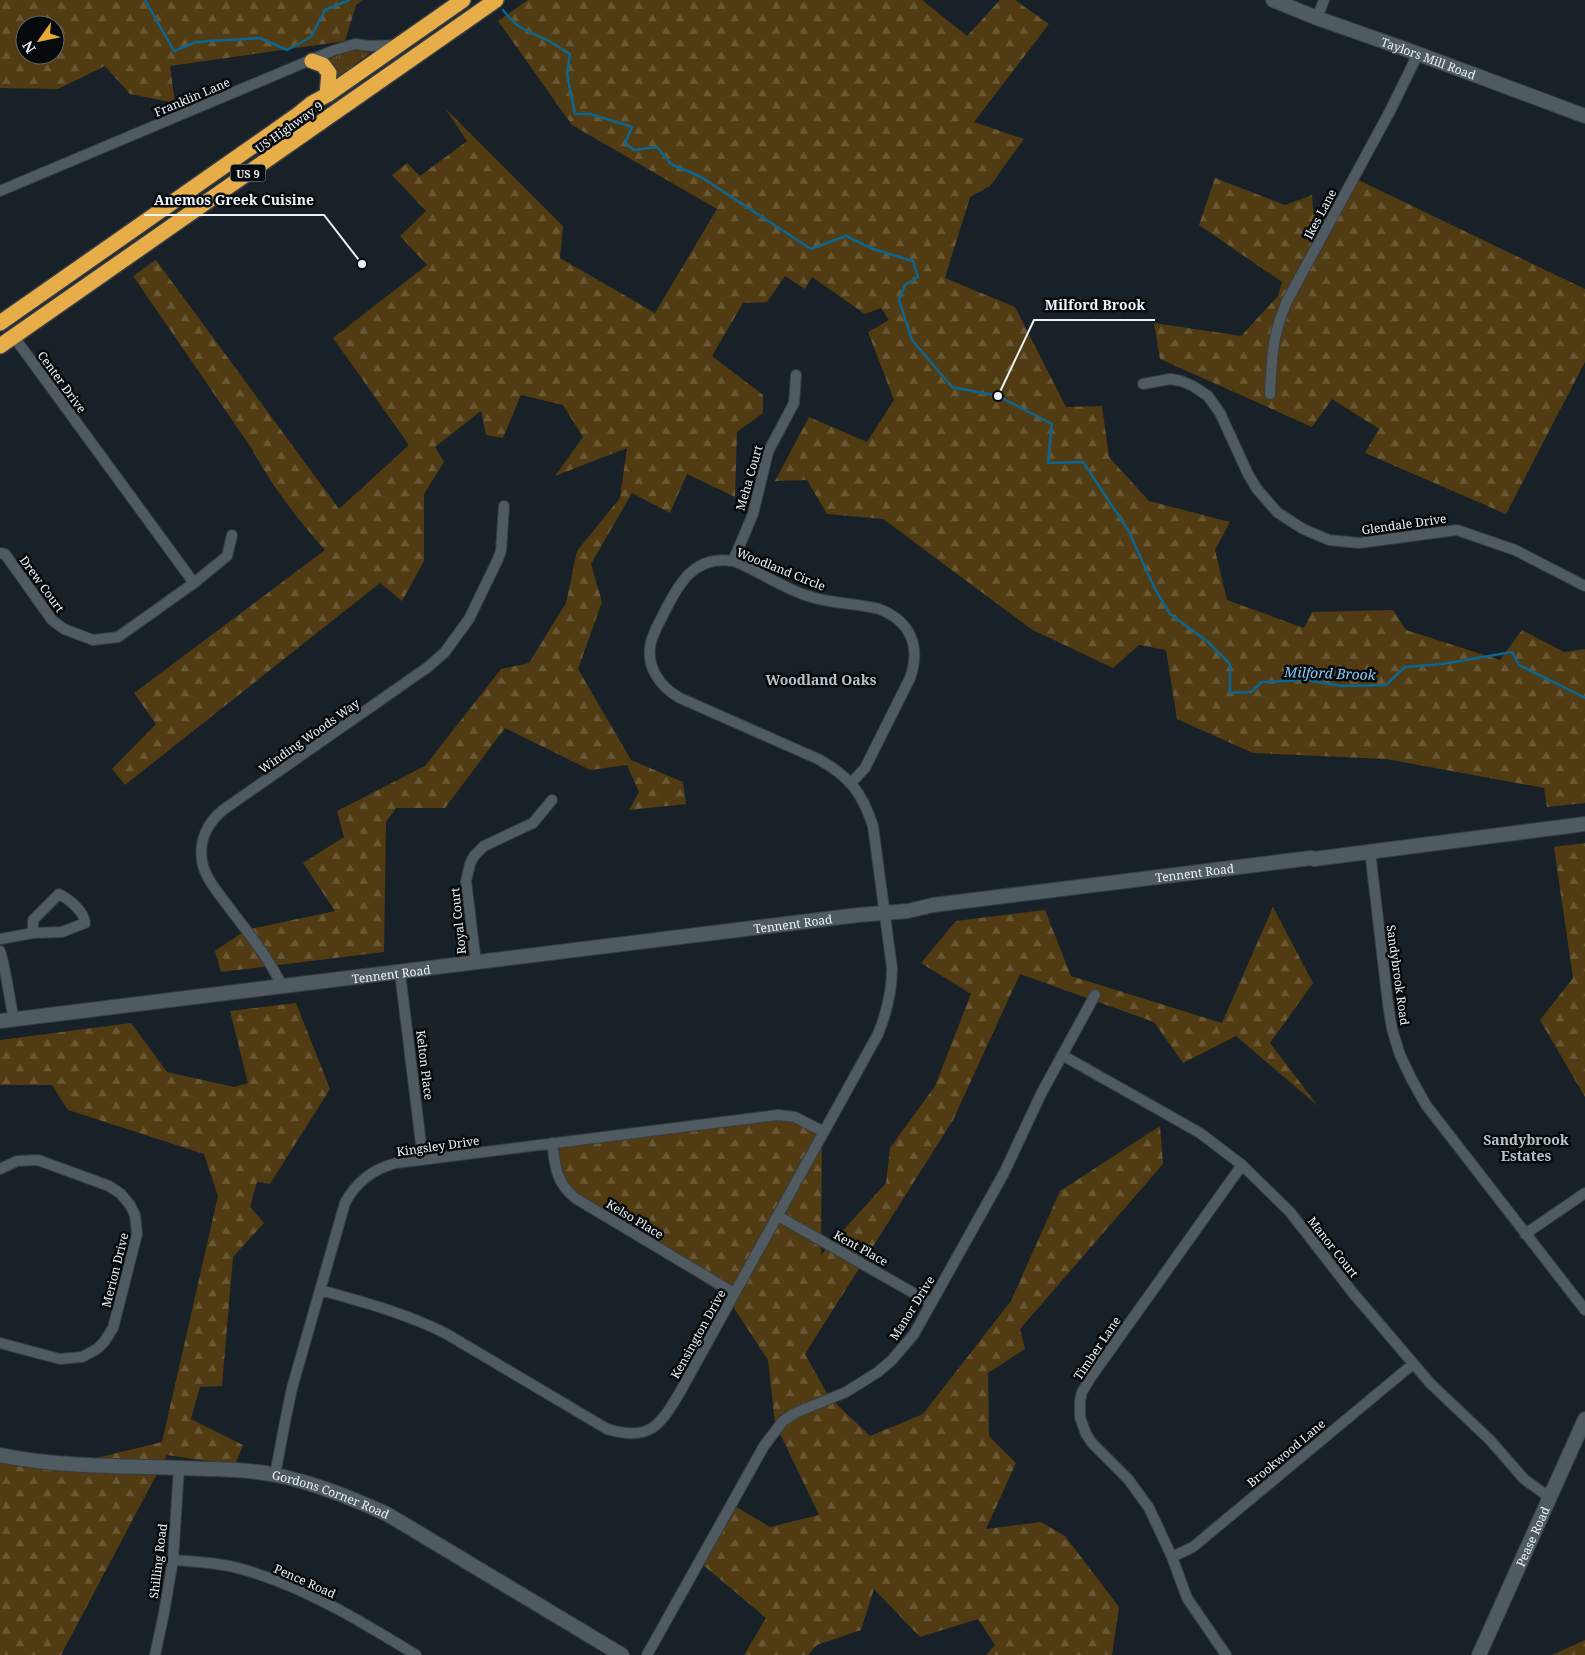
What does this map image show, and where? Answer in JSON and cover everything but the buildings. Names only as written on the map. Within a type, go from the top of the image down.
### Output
[{"type":"highway","name":"US Highway 9","points":[[0,323],[312,103],[327,95],[463,0]]},
{"type":"highway","name":"US Highway 9","points":[[0,346],[496,0]]},
{"type":"highway","points":[[312,60],[323,65],[329,73],[327,95]]},
{"type":"street","name":"Taylors Mill Road","points":[[1273,0],[1317,18],[1585,116]]},
{"type":"street","points":[[1317,18],[1324,0]]},
{"type":"street","name":"Franklin Lane","points":[[0,191],[349,45],[398,45]]},
{"type":"street","name":"Ikes Lane","points":[[1270,394],[1272,355],[1278,322],[1390,111],[1418,54]]},
{"type":"street","name":"Center Drive","points":[[14,337],[194,583]]},
{"type":"street","name":"Meha Court","points":[[733,560],[753,514],[768,452],[794,404],[796,375]]},
{"type":"street","name":"Glendale Drive","points":[[1143,384],[1170,379],[1181,381],[1194,386],[1208,396],[1220,413],[1248,474],[1257,489],[1277,512],[1303,530],[1330,540],[1359,543],[1457,530],[1515,550],[1585,586]]},
{"type":"street","name":"Winding Woods Way","points":[[282,986],[266,957],[212,884],[204,870],[201,850],[204,834],[213,820],[223,810],[395,692],[445,652],[469,619],[498,559],[501,551],[504,506]]},
{"type":"street","name":"Drew Court","points":[[0,553],[5,554],[52,620],[64,629],[93,640],[118,637],[194,583],[227,556],[232,535]]},
{"type":"street","name":"Woodland Circle","points":[[852,782],[865,768],[914,668],[915,656],[912,640],[908,632],[898,619],[888,612],[873,607],[809,597],[793,591],[733,560],[717,561],[698,567],[683,579],[676,589],[654,632],[650,646],[650,660],[657,678],[668,691],[680,698],[818,758],[852,782],[867,809],[873,826],[885,913]]},
{"type":"street","name":"Royal Court","points":[[476,963],[466,881],[470,864],[474,856],[484,846],[533,823],[552,800]]},
{"type":"street","name":"Tennent Road","points":[[0,1021],[282,986],[400,974],[1099,884],[1585,824]]},
{"type":"street","name":"Sandybrook Road","points":[[1370,851],[1388,1004],[1392,1029],[1400,1054],[1426,1105],[1585,1310]]},
{"type":"street","points":[[0,939],[33,932],[62,932],[85,923],[86,920],[76,907],[59,894],[33,920],[33,932]]},
{"type":"street","name":"Kensington Drive","points":[[320,1290],[398,1312],[422,1321],[602,1427],[622,1434],[646,1432],[660,1422],[669,1410],[878,1034],[886,1015],[892,976],[885,913]]},
{"type":"street","points":[[0,951],[7,974],[14,1020]]},
{"type":"street","name":"Kelton Place","points":[[400,974],[423,1160]]},
{"type":"street","name":"Manor Drive","points":[[647,1655],[773,1432],[794,1413],[846,1392],[878,1372],[905,1346],[914,1334],[1004,1173],[1062,1055],[1095,995]]},
{"type":"street","name":"Manor Court","points":[[1062,1055],[1200,1133],[1242,1165],[1290,1212],[1353,1293],[1441,1395],[1490,1440],[1524,1479],[1549,1497]]},
{"type":"street","name":"Kingsley Drive","points":[[275,1475],[292,1388],[343,1209],[351,1192],[365,1178],[380,1168],[423,1160],[778,1115],[795,1117],[824,1132]]},
{"type":"street","name":"Kelso Place","points":[[552,1143],[557,1174],[562,1185],[575,1198],[734,1294]]},
{"type":"street","name":"Merion Drive","points":[[0,1170],[17,1161],[38,1160],[109,1186],[121,1194],[130,1205],[134,1215],[137,1234],[113,1328],[104,1342],[97,1348],[82,1357],[60,1359],[0,1343]]},
{"type":"street","name":"Timber Lane","points":[[1226,1655],[1187,1598],[1155,1517],[1128,1479],[1092,1443],[1086,1434],[1080,1417],[1080,1401],[1082,1392],[1091,1377],[1242,1165]]},
{"type":"street","points":[[1525,1234],[1585,1194]]},
{"type":"street","name":"Kent Place","points":[[778,1216],[931,1303]]},
{"type":"street","name":"Brookwood Lane","points":[[1172,1557],[1193,1547],[1413,1364]]},
{"type":"street","name":"Pease Road","points":[[1480,1655],[1585,1418]]},
{"type":"street","name":"Gordons Corner Road","points":[[0,1455],[69,1463],[239,1471],[275,1475],[337,1492],[387,1514],[622,1655]]},
{"type":"street","name":"Shilling Road","points":[[155,1655],[174,1560],[179,1468]]},
{"type":"street","name":"Pence Road","points":[[174,1560],[228,1566],[274,1580],[354,1618],[416,1655]]},
{"type":"green space","points":[[0,0],[363,0],[356,5],[345,41],[170,66],[175,103],[130,94],[105,66],[58,89],[0,88]]},
{"type":"green space","points":[[528,0],[922,0],[967,36],[1000,0],[1015,0],[1049,24],[974,122],[1024,139],[990,186],[970,197],[945,278],[1015,307],[1066,407],[1102,406],[1109,457],[1149,501],[1230,522],[1215,550],[1227,600],[1304,628],[1312,612],[1393,610],[1406,630],[1500,660],[1522,630],[1564,652],[1585,649],[1585,803],[1547,807],[1544,788],[1386,759],[1253,753],[1177,719],[1166,650],[1139,645],[1113,668],[1031,629],[883,519],[827,514],[807,480],[775,481],[809,417],[867,442],[894,400],[868,332],[889,320],[881,308],[865,314],[812,277],[805,289],[785,276],[767,302],[743,303],[712,356],[763,395],[763,413],[737,432],[735,497],[687,474],[670,513],[632,493],[591,564],[602,602],[578,669],[631,760],[683,782],[686,804],[629,810],[639,792],[627,765],[590,770],[505,728],[445,808],[396,808],[386,822],[384,952],[221,972],[215,951],[246,930],[335,911],[303,863],[344,837],[337,811],[425,766],[501,669],[529,663],[566,603],[577,551],[620,498],[627,448],[555,476],[583,437],[563,405],[521,395],[503,438],[486,435],[481,411],[435,447],[444,462],[424,494],[424,561],[402,601],[380,583],[125,785],[112,769],[156,724],[134,693],[325,550],[277,489],[252,449],[133,276],[156,260],[339,509],[409,445],[333,338],[427,265],[400,236],[426,211],[392,175],[407,163],[420,176],[467,141],[445,108],[563,226],[560,258],[655,313],[717,209],[572,125],[498,21]]},
{"type":"green space","points":[[351,50],[370,53],[334,80],[324,61]]},
{"type":"green space","points":[[1350,176],[1585,289],[1585,362],[1506,514],[1365,453],[1379,429],[1332,399],[1312,427],[1160,359],[1154,323],[1241,336],[1278,296],[1282,282],[1199,225],[1215,178],[1285,205],[1312,195],[1313,210],[1334,207]]},
{"type":"green space","points":[[1585,843],[1585,1097],[1540,1020],[1573,978],[1554,847]]},
{"type":"green space","points":[[1273,907],[1313,983],[1270,1043],[1318,1106],[1236,1036],[1183,1063],[1154,1022],[1020,974],[953,1120],[805,1354],[829,1397],[870,1436],[923,1414],[1011,1301],[1060,1191],[1160,1126],[1163,1164],[1020,1329],[1025,1349],[988,1373],[989,1436],[1016,1463],[986,1529],[1041,1522],[1065,1536],[1119,1607],[1112,1655],[986,1655],[995,1645],[978,1619],[920,1637],[874,1589],[861,1630],[817,1645],[808,1655],[744,1655],[766,1618],[696,1559],[728,1502],[770,1527],[819,1515],[775,1423],[768,1360],[726,1296],[564,1193],[545,1144],[798,1118],[822,1131],[821,1255],[886,1183],[890,1148],[935,1086],[971,994],[921,963],[956,921],[1045,910],[1071,976],[1222,1023]]},
{"type":"green space","points":[[296,1003],[330,1089],[270,1184],[257,1182],[250,1207],[264,1223],[233,1257],[222,1386],[200,1387],[191,1419],[243,1445],[235,1465],[167,1455],[61,1655],[0,1655],[0,1450],[88,1460],[162,1442],[218,1196],[204,1154],[68,1110],[52,1085],[0,1085],[0,1040],[131,1023],[167,1072],[234,1087],[248,1083],[230,1011]]},
{"type":"green space","points":[[1585,1640],[1585,1655],[1552,1655]]},
{"type":"waterway","name":"Milford Brook","points":[[145,0],[174,51],[196,42],[260,38],[287,50],[311,37],[325,10],[349,0]]},
{"type":"waterway","name":"Milford Brook","points":[[503,10],[519,26],[570,54],[567,74],[575,114],[591,114],[632,127],[625,143],[634,150],[657,147],[671,164],[701,177],[811,249],[846,236],[873,249],[913,261],[918,277],[905,285],[899,300],[912,340],[952,387],[998,396],[1052,424],[1048,463],[1083,462],[1128,530],[1155,589],[1170,614],[1207,641],[1230,664],[1230,693],[1251,692],[1262,682],[1306,680],[1341,686],[1386,685],[1405,667],[1442,664],[1512,652],[1519,665],[1585,698]]},
{"type":"place","name":"Anemos Greek Cuisine","points":[[362,264]]},
{"type":"place","name":"Milford Brook","points":[[998,396]]},
{"type":"district","name":"Woodland Oaks","points":[[821,679]]},
{"type":"district","name":"Sandybrook Estates","points":[[1526,1148]]}]
